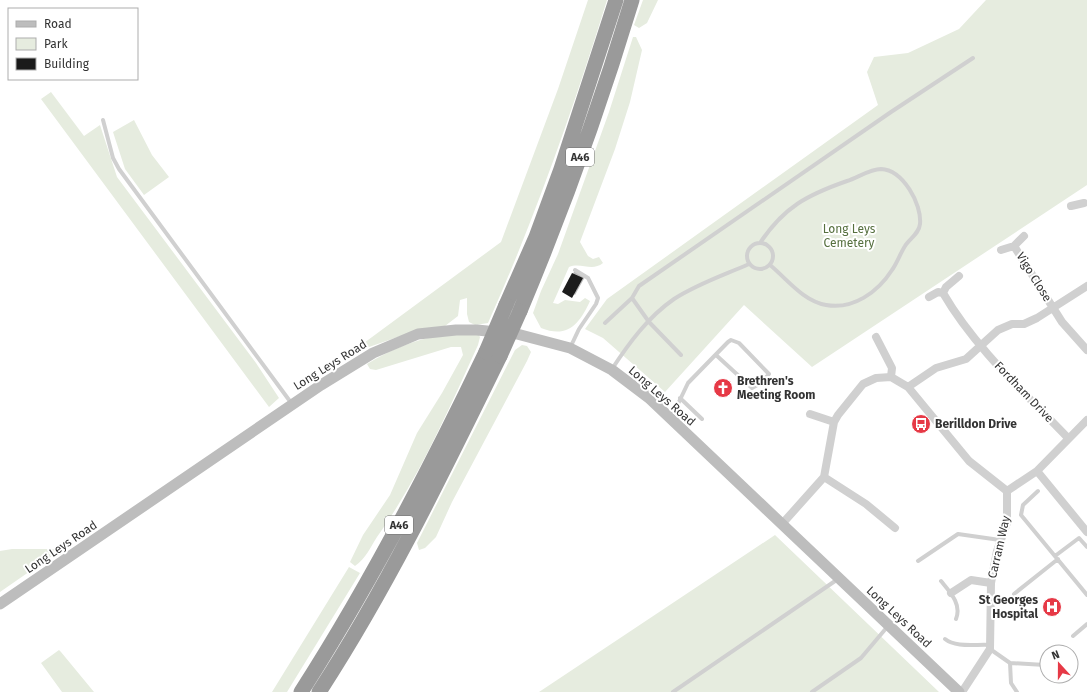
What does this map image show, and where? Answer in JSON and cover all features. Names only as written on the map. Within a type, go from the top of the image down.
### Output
[{"type":"highway","name":"A46","points":[[513,308],[536,237],[561,169],[616,0]]},
{"type":"highway","name":"A46","points":[[319,692],[396,560],[450,459],[513,308],[555,226],[592,124],[632,0]]},
{"type":"highway","name":"A46","points":[[301,692],[385,552],[493,354]]},
{"type":"street","points":[[1071,206],[1086,203]]},
{"type":"street","name":"Vigo Close","points":[[1001,250],[1014,246],[1024,236]]},
{"type":"street","name":"Vigo Close","points":[[1014,246],[1062,322],[1087,350]]},
{"type":"street","points":[[929,297],[938,292],[943,293],[946,287],[959,276]]},
{"type":"street","points":[[908,388],[936,368],[966,359],[998,330],[1012,324],[1024,324],[1038,318],[1087,286]]},
{"type":"street","name":"Fordham Drive","points":[[943,293],[958,317],[981,346],[1068,438]]},
{"type":"street","name":"Long Leys Road","points":[[0,604],[292,404],[358,361],[388,346],[418,334],[456,330],[517,334],[570,348],[612,370],[649,398],[959,692]]},
{"type":"street","points":[[876,337],[892,368],[891,377]]},
{"type":"street","points":[[782,524],[824,477],[834,422],[863,384],[876,378],[891,377],[908,388],[969,461],[1007,491],[1037,471],[1087,420]]},
{"type":"street","points":[[810,414],[834,422]]},
{"type":"street","points":[[1037,471],[1087,532]]},
{"type":"street","points":[[824,477],[866,504],[895,528]]},
{"type":"street","name":"Carram Way","points":[[990,647],[990,583],[1007,523],[1007,491]]},
{"type":"street","points":[[950,593],[972,580],[990,583]]},
{"type":"street","points":[[962,692],[990,647]]},
{"type":"lane","points":[[605,323],[632,298],[639,286],[884,116],[973,58]]},
{"type":"lane","points":[[103,120],[113,158],[119,169],[292,404]]},
{"type":"lane","points":[[760,243],[778,221],[796,204],[813,194],[881,169],[894,173],[902,180],[916,203],[920,216],[920,226],[914,236],[906,244],[892,270],[882,284],[856,302],[842,305],[826,305],[811,299],[798,290],[770,265]]},
{"type":"lane","points":[[760,243],[767,244],[773,252],[773,260],[770,265],[760,270],[749,264],[747,260],[747,251],[753,244],[760,243]]},
{"type":"lane","points":[[612,370],[631,341],[649,322],[674,300],[694,288],[749,264]]},
{"type":"lane","points":[[570,348],[598,298],[588,278],[575,270]]},
{"type":"lane","points":[[632,298],[649,322],[680,355]]},
{"type":"lane","points":[[668,416],[677,406],[688,384],[728,342],[736,341],[769,374],[761,383],[752,388],[716,355]]},
{"type":"lane","points":[[680,398],[702,419]]},
{"type":"lane","points":[[1038,492],[1023,505],[1021,515],[1087,595]]},
{"type":"lane","points":[[918,561],[958,534],[1001,540]]},
{"type":"lane","points":[[1014,594],[1079,538],[1087,547]]},
{"type":"lane","points":[[673,692],[839,578]]},
{"type":"lane","points":[[941,581],[958,607],[956,619]]},
{"type":"lane","points":[[1073,636],[1087,624]]},
{"type":"lane","points":[[812,692],[861,658],[889,626]]},
{"type":"lane","points":[[945,639],[950,643],[990,647],[1010,663],[1039,665]]},
{"type":"lane","points":[[1010,663],[1011,683],[1017,692]]},
{"type":"green space","points":[[588,0],[607,0],[581,82],[537,204],[522,244],[488,323],[475,325],[469,322],[467,314],[467,298],[460,300],[458,316],[445,326],[412,332],[349,354],[501,242],[558,89]]},
{"type":"green space","points":[[643,0],[658,0],[647,23],[639,28],[634,25]]},
{"type":"green space","name":"Long Leys Cemetery","points":[[986,0],[1087,0],[1087,185],[812,367],[744,305],[665,392],[603,338],[585,329],[607,299],[878,105],[867,72],[874,57],[908,53],[959,29]]},
{"type":"green space","points":[[633,37],[636,37],[642,50],[630,102],[615,149],[580,242],[588,256],[593,259],[599,257],[603,263],[595,267],[569,267],[553,303],[558,304],[565,300],[580,302],[585,298],[590,301],[582,316],[572,327],[559,332],[550,331],[541,328],[533,313],[541,291],[558,254],[609,112]]},
{"type":"green space","points":[[51,92],[84,136],[100,125],[117,177],[256,363],[279,398],[269,407],[41,99]]},
{"type":"green space","points":[[134,120],[152,155],[169,177],[144,195],[125,169],[113,132]]},
{"type":"green space","points":[[478,334],[480,337],[478,345],[420,468],[368,553],[355,566],[350,562],[363,535],[390,495],[417,433],[442,393],[463,355],[461,347],[451,347],[376,370],[370,369],[367,364],[392,350],[419,340],[443,335]]},
{"type":"green space","points":[[522,345],[527,346],[531,352],[527,361],[452,502],[436,537],[425,548],[419,550],[417,543],[515,350]]},
{"type":"green space","points":[[775,535],[939,692],[539,692]]},
{"type":"green space","points":[[12,549],[62,549],[0,592],[0,551]]},
{"type":"green space","points":[[349,567],[360,573],[287,692],[272,692]]},
{"type":"green space","points":[[59,650],[94,692],[62,692],[41,663]]},
{"type":"building","points":[[572,273],[583,278],[572,298],[562,292]]},
{"type":"place","name":"Brethren's Meeting Room","points":[[723,388]]},
{"type":"place","name":"Berilldon Drive","points":[[921,424]]},
{"type":"place","name":"St Georges Hospital","points":[[1052,607]]}]
